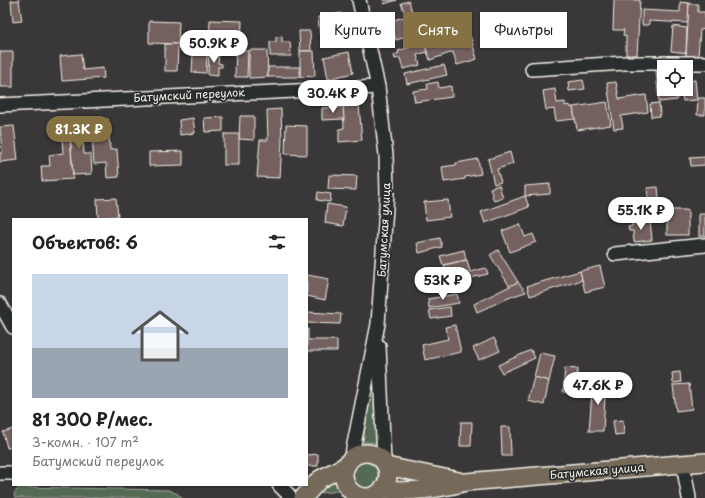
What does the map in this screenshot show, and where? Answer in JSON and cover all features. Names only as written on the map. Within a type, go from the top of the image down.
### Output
[{"type":"main road","points":[[303,498],[320,480],[356,456],[368,454],[379,458],[385,464],[466,482]]},
{"type":"main road","points":[[349,462],[344,471],[346,485],[351,496],[362,497],[370,497],[382,490],[387,479],[385,464]]},
{"type":"main road","name":"Батумская улица","points":[[466,482],[705,462]]},
{"type":"main road","points":[[382,490],[406,492],[437,489],[466,482]]},
{"type":"street","name":"Батумская улица","points":[[349,462],[378,324],[387,193],[386,155],[378,86],[359,0]]},
{"type":"street","points":[[532,69],[625,63],[705,63]]},
{"type":"street","name":"Батумский переулок","points":[[0,105],[378,86]]},
{"type":"street","points":[[615,254],[705,245]]},
{"type":"street","points":[[0,304],[12,325]]},
{"type":"street","points":[[378,324],[385,464]]},
{"type":"street","points":[[683,464],[689,498]]},
{"type":"street","points":[[0,473],[12,473]]},
{"type":"street","points":[[280,486],[290,498]]},
{"type":"green space","points":[[374,383],[376,388],[376,443],[363,442],[371,388]]},
{"type":"green space","points":[[364,462],[374,466],[378,476],[374,486],[364,490],[354,486],[350,476],[354,466]]},
{"type":"green space","points":[[335,480],[339,491],[312,494]]},
{"type":"green space","points":[[20,487],[168,490],[178,494],[182,498],[15,498],[14,493]]},
{"type":"building","points":[[19,0],[22,21],[13,22],[11,1]]},
{"type":"building","points":[[383,0],[397,0],[384,4]]},
{"type":"building","points":[[614,0],[640,0],[637,55],[626,55],[626,36],[623,35],[624,30],[613,30]]},
{"type":"building","points":[[409,1],[412,12],[404,12],[401,3]]},
{"type":"building","points":[[680,2],[689,3],[688,23],[649,21],[649,25],[642,25],[642,10],[680,12]]},
{"type":"building","points":[[689,4],[698,4],[698,12],[705,12],[705,29],[700,30],[698,57],[686,56]]},
{"type":"building","points":[[318,17],[320,17],[320,35]]},
{"type":"building","points":[[403,17],[403,38],[396,40],[395,37],[395,20]]},
{"type":"building","points":[[210,20],[242,21],[241,47],[225,46],[225,49],[220,49],[220,46],[209,45]]},
{"type":"building","points":[[149,21],[179,22],[178,44],[149,43]]},
{"type":"building","points":[[673,26],[687,28],[686,53],[671,51]]},
{"type":"building","points":[[299,31],[310,31],[311,51],[300,51]]},
{"type":"building","points":[[194,36],[208,37],[206,73],[192,72]]},
{"type":"building","points":[[282,36],[282,42],[290,42],[291,56],[270,56],[270,42],[276,42],[276,37]]},
{"type":"building","points":[[472,42],[477,59],[457,65],[453,52],[430,60],[426,48],[472,48]]},
{"type":"building","points":[[165,44],[178,44],[177,71],[165,71]]},
{"type":"building","points":[[408,48],[426,48],[427,52],[417,55],[420,65],[403,69],[400,58],[395,59],[394,55],[399,53],[398,51]]},
{"type":"building","points":[[236,50],[248,51],[247,77],[235,77]]},
{"type":"building","points":[[249,50],[267,50],[268,77],[249,78]]},
{"type":"building","points":[[300,51],[314,51],[315,76],[300,77]]},
{"type":"building","points":[[0,52],[13,52],[13,87],[0,87]]},
{"type":"building","points":[[209,52],[219,53],[218,63],[222,64],[222,67],[218,67],[218,76],[208,75]]},
{"type":"building","points":[[349,52],[353,73],[328,79],[324,57]]},
{"type":"building","points":[[81,54],[83,70],[103,68],[104,78],[62,81],[60,56]]},
{"type":"building","points":[[444,65],[447,75],[407,84],[405,74]]},
{"type":"building","points":[[268,67],[300,67],[300,77],[268,77]]},
{"type":"building","points":[[583,80],[585,89],[569,91],[568,82]]},
{"type":"building","points":[[693,80],[695,80],[697,100],[683,101],[682,96],[693,96]]},
{"type":"building","points":[[438,82],[439,88],[451,86],[452,97],[415,102],[413,91],[428,89],[427,84]]},
{"type":"building","points":[[616,82],[619,99],[646,95],[648,112],[621,116],[623,128],[614,129],[607,83]]},
{"type":"building","points":[[555,89],[557,103],[565,102],[565,106],[570,105],[570,107],[573,107],[575,119],[556,121],[554,109],[546,110],[543,91]]},
{"type":"building","points":[[658,96],[677,96],[677,100],[659,102]]},
{"type":"building","points":[[698,98],[705,98],[705,115],[697,115]]},
{"type":"building","points":[[607,102],[611,125],[577,130],[573,107]]},
{"type":"building","points":[[659,103],[660,116],[651,117],[650,104]]},
{"type":"building","points":[[359,105],[362,140],[339,142],[339,129],[344,128],[343,107]]},
{"type":"building","points":[[343,107],[344,119],[322,120],[322,108]]},
{"type":"building","points":[[281,109],[282,141],[280,178],[257,177],[260,140],[268,140],[267,110]]},
{"type":"building","points":[[240,116],[254,116],[254,140],[239,139]]},
{"type":"building","points":[[223,117],[223,131],[205,132],[204,118]]},
{"type":"building","points":[[193,118],[195,133],[180,135],[179,120]]},
{"type":"building","points":[[108,119],[110,150],[117,149],[119,177],[107,178],[106,163],[94,164],[91,120]]},
{"type":"building","points":[[82,120],[84,154],[91,154],[92,174],[73,175],[69,121]]},
{"type":"building","points":[[61,121],[69,121],[73,179],[42,181],[41,166],[50,166],[49,155],[63,153]]},
{"type":"building","points":[[286,125],[307,126],[307,155],[285,154]]},
{"type":"building","points":[[14,126],[18,160],[0,162],[0,153],[2,153],[0,127]]},
{"type":"building","points":[[224,134],[239,134],[239,165],[224,165]]},
{"type":"building","points":[[183,151],[183,165],[149,166],[149,152]]},
{"type":"building","points":[[510,152],[513,164],[497,169],[501,182],[494,184],[488,159]]},
{"type":"building","points":[[705,157],[705,165],[691,166],[690,158]]},
{"type":"building","points":[[478,159],[481,174],[465,177],[465,179],[444,182],[442,167]]},
{"type":"building","points":[[329,175],[357,176],[356,190],[328,189]]},
{"type":"building","points":[[550,184],[550,194],[525,196],[525,186]]},
{"type":"building","points":[[499,185],[503,198],[494,201],[490,188]]},
{"type":"building","points":[[658,187],[660,210],[650,211],[647,188]]},
{"type":"building","points":[[318,192],[331,194],[330,202],[317,200]]},
{"type":"building","points":[[525,196],[529,207],[485,223],[481,212]]},
{"type":"building","points":[[116,198],[118,216],[98,218],[97,199]]},
{"type":"building","points":[[639,198],[645,198],[646,206],[640,207]]},
{"type":"building","points":[[448,200],[450,217],[426,220],[424,202]]},
{"type":"building","points":[[327,204],[346,207],[343,226],[325,223]]},
{"type":"building","points":[[667,210],[688,210],[688,235],[667,235]]},
{"type":"building","points":[[699,214],[705,214],[705,236],[699,236]]},
{"type":"building","points":[[650,220],[652,240],[634,242],[633,231],[629,231],[628,227],[632,226],[632,222]]},
{"type":"building","points":[[520,224],[525,237],[533,234],[536,242],[510,252],[502,231]]},
{"type":"building","points":[[440,238],[442,247],[419,253],[417,243]]},
{"type":"building","points":[[464,250],[466,260],[443,265],[440,256]]},
{"type":"building","points":[[498,250],[518,282],[510,287],[490,255]]},
{"type":"building","points":[[467,260],[470,272],[486,268],[488,274],[448,283],[444,265]]},
{"type":"building","points":[[600,266],[605,287],[585,292],[580,271]]},
{"type":"building","points":[[580,271],[582,280],[530,296],[527,286]]},
{"type":"building","points":[[308,275],[329,279],[325,300],[308,296]]},
{"type":"building","points":[[518,282],[526,292],[513,296],[477,312],[474,304]]},
{"type":"building","points":[[457,294],[459,303],[429,308],[428,299]]},
{"type":"building","points":[[450,307],[451,316],[431,319],[429,310]]},
{"type":"building","points":[[308,312],[341,314],[340,324],[308,323]]},
{"type":"building","points":[[455,325],[461,352],[425,360],[422,345],[448,339],[445,327]]},
{"type":"building","points":[[494,338],[500,351],[479,360],[473,348]]},
{"type":"building","points":[[308,340],[337,340],[337,351],[308,351]]},
{"type":"building","points":[[531,350],[535,358],[502,373],[498,365]]},
{"type":"building","points":[[540,353],[555,356],[549,381],[534,377]]},
{"type":"building","points":[[565,368],[578,369],[575,393],[563,392]]},
{"type":"building","points":[[680,372],[681,382],[673,383],[672,373]]},
{"type":"building","points":[[534,377],[549,381],[544,405],[528,401]]},
{"type":"building","points":[[593,379],[606,380],[603,431],[589,431]]},
{"type":"building","points":[[689,384],[692,409],[676,411],[673,385]]},
{"type":"building","points":[[623,420],[624,434],[615,435],[613,421]]},
{"type":"building","points":[[461,422],[472,422],[471,446],[460,446]]},
{"type":"building","points":[[501,427],[510,427],[511,456],[502,456]]},
{"type":"building","points":[[12,429],[12,447],[7,448],[3,432]]},
{"type":"building","points":[[318,454],[318,466],[308,466],[308,455]]}]
